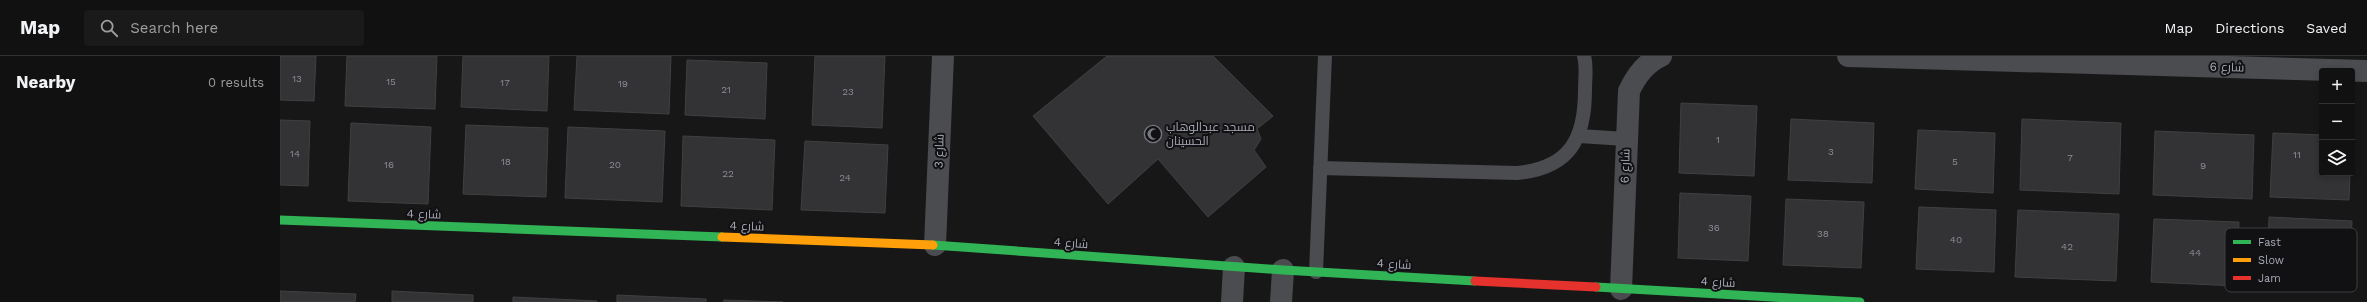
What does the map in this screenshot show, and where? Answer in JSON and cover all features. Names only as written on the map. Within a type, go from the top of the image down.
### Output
[{"type":"street","name":"شارع 3","points":[[935,245],[943,56]]},
{"type":"street","name":"شارع 6","points":[[1621,289],[1629,91],[1635,78],[1644,67],[1661,56]]},
{"type":"street","name":"شارع 6","points":[[1848,56],[2367,71]]},
{"type":"street","name":"شارع 4","points":[[280,220],[935,245],[1234,267],[1860,302]]},
{"type":"street","points":[[1232,302],[1234,267]]},
{"type":"street","points":[[1281,302],[1283,270]]},
{"type":"lane","points":[[1316,272],[1325,56]]},
{"type":"lane","points":[[1320,168],[1517,173],[1536,171],[1559,160],[1568,152],[1579,136],[1584,122],[1585,108],[1584,56]]},
{"type":"lane","points":[[1579,136],[1626,140]]},
{"type":"building","points":[[280,56],[316,56],[314,101],[280,100]]},
{"type":"building","points":[[347,56],[437,56],[435,109],[345,106]]},
{"type":"building","points":[[463,56],[549,56],[547,111],[461,107]]},
{"type":"building","points":[[577,56],[671,56],[669,114],[574,110]]},
{"type":"building","points":[[815,56],[885,56],[882,128],[812,125]]},
{"type":"building","name":"مسجد عبدالوهاب الحسينان","points":[[1107,56],[1213,56],[1273,116],[1257,129],[1261,139],[1254,150],[1266,167],[1208,217],[1158,159],[1108,204],[1033,116]]},
{"type":"building","points":[[687,60],[767,63],[765,119],[685,115]]},
{"type":"building","points":[[1681,103],[1757,106],[1754,176],[1679,173]]},
{"type":"building","points":[[1791,119],[1874,123],[1872,183],[1788,180]]},
{"type":"building","points":[[2022,119],[2121,123],[2119,194],[2020,190]]},
{"type":"building","points":[[280,120],[310,121],[308,186],[280,185]]},
{"type":"building","points":[[351,123],[431,127],[428,204],[348,201]]},
{"type":"building","points":[[466,125],[548,128],[546,197],[463,194]]},
{"type":"building","points":[[568,127],[665,131],[662,202],[565,198]]},
{"type":"building","points":[[1918,130],[1995,133],[1993,193],[1915,189]]},
{"type":"building","points":[[2155,131],[2254,135],[2252,199],[2153,195]]},
{"type":"building","points":[[2273,133],[2319,135],[2319,176],[2350,176],[2349,200],[2270,197]]},
{"type":"building","points":[[683,136],[775,140],[772,210],[681,206]]},
{"type":"building","points":[[805,141],[888,145],[885,213],[801,210]]},
{"type":"building","points":[[1680,193],[1751,196],[1748,261],[1678,258]]},
{"type":"building","points":[[1786,199],[1864,202],[1861,268],[1783,265]]},
{"type":"building","points":[[1919,207],[1996,210],[1994,272],[1916,269]]},
{"type":"building","points":[[2018,210],[2119,214],[2116,281],[2015,277]]},
{"type":"building","points":[[2269,217],[2352,221],[2352,228],[2269,228]]},
{"type":"building","points":[[2154,219],[2239,222],[2239,228],[2225,228],[2225,285],[2151,282]]},
{"type":"building","points":[[280,291],[356,294],[355,302],[280,302]]},
{"type":"building","points":[[392,291],[473,295],[473,302],[392,302]]},
{"type":"building","points":[[617,295],[706,299],[706,302],[617,302]]},
{"type":"building","points":[[513,297],[597,301],[597,302],[513,302]]},
{"type":"building","points":[[724,300],[783,302],[723,302]]},
{"type":"traffic: fast","points":[[280,220],[722,237]]},
{"type":"traffic: fast","points":[[933,245],[1283,270],[1475,281]]},
{"type":"traffic: fast","points":[[1596,287],[1860,302]]},
{"type":"traffic: slow","points":[[722,237],[933,245]]},
{"type":"traffic: jam","points":[[1475,281],[1596,287]]},
{"type":"place","name":"مسجد عبدالوهاب الحسينان","points":[[1153,134]]}]
